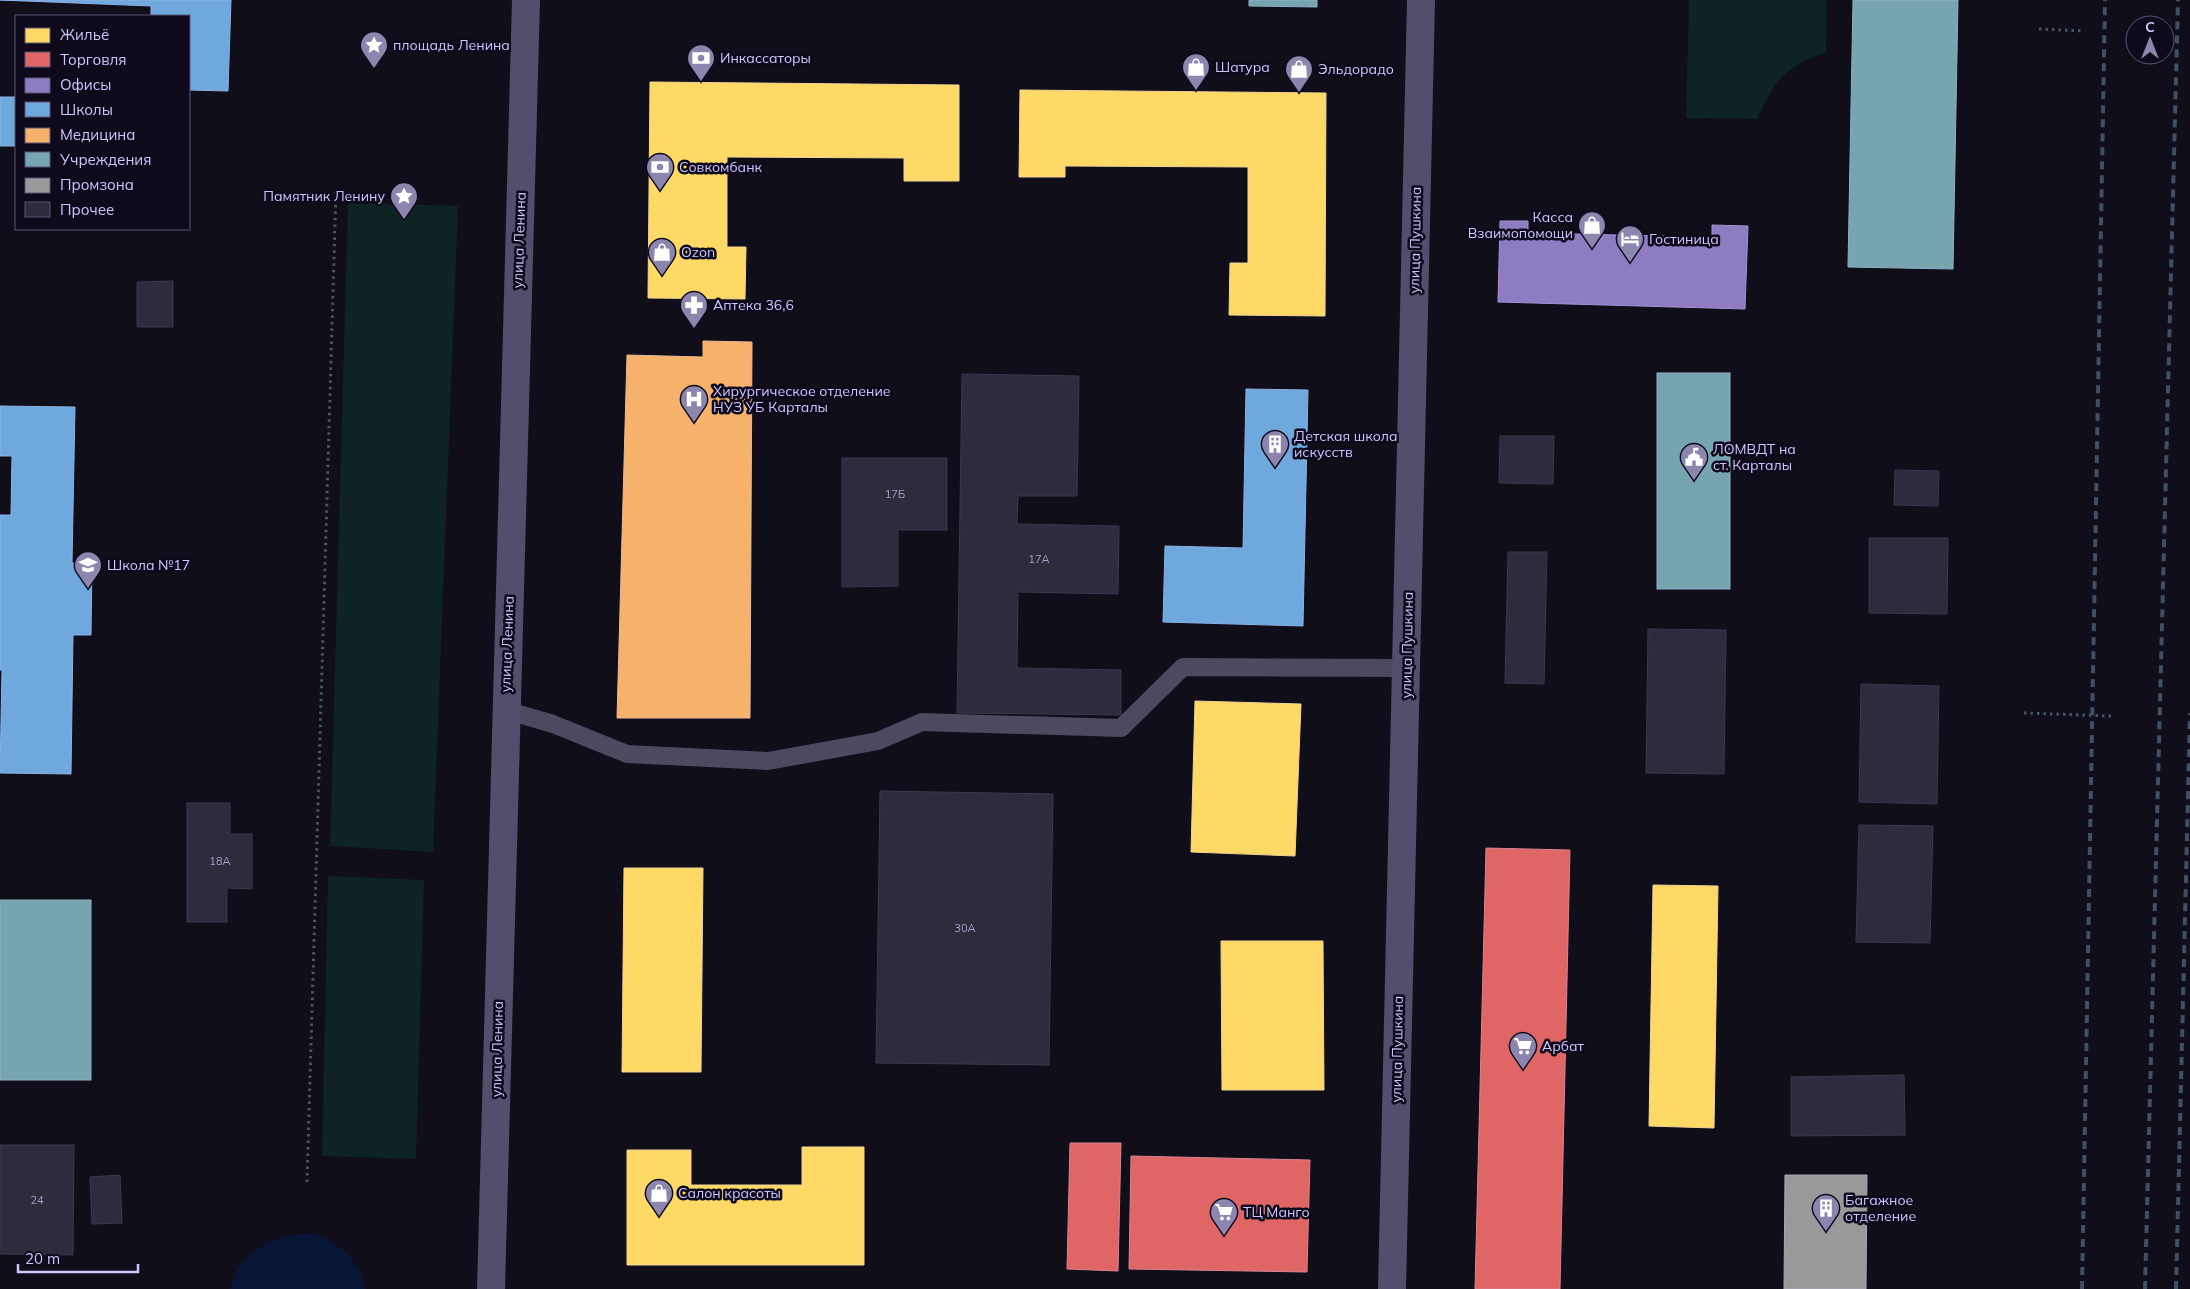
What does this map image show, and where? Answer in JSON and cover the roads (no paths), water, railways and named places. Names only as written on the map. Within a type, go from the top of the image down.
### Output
[{"type":"street","name":"улица Ленина","points":[[491,1289],[505,710],[526,0]]},
{"type":"street","name":"улица Пушкина","points":[[1392,1289],[1421,0]]},
{"type":"lane","points":[[505,710],[553,724],[627,754],[768,761],[878,741],[922,722],[1121,728],[1183,667],[1406,668]]},
{"type":"water","points":[[312,1233],[332,1242],[347,1254],[363,1278],[366,1289],[230,1289],[241,1264],[260,1247],[285,1237]]},
{"type":"railway","points":[[2082,1289],[2105,0]]},
{"type":"railway","points":[[2145,1289],[2178,0]]},
{"type":"railway","points":[[2176,1289],[2190,713]]},
{"type":"place","name":"площадь Ленина","points":[[374,69]]},
{"type":"place","name":"Инкассаторы","points":[[701,82]]},
{"type":"place","name":"Шатура","points":[[1196,91]]},
{"type":"place","name":"Эльдорадо","points":[[1299,93]]},
{"type":"place","name":"Совкомбанк","points":[[660,191]]},
{"type":"place","name":"Памятник Ленину","points":[[404,220]]},
{"type":"place","name":"Касса Взаимопомощи","points":[[1592,249]]},
{"type":"place","name":"Гостиница","points":[[1630,263]]},
{"type":"place","name":"Ozon","points":[[662,276]]},
{"type":"place","name":"Аптека 36,6","points":[[694,329]]},
{"type":"place","name":"Хирургическое отделение НУЗ УБ Карталы","points":[[694,423]]},
{"type":"place","name":"Детская школа искусств","points":[[1275,468]]},
{"type":"place","name":"ЛОМВДТ на ст. Карталы","points":[[1694,481]]},
{"type":"place","name":"Школа №17","points":[[88,589]]},
{"type":"place","name":"Арбат","points":[[1523,1070]]},
{"type":"place","name":"Салон красоты","points":[[659,1217]]},
{"type":"place","name":"Багажное отделение","points":[[1826,1232]]},
{"type":"place","name":"ТЦ Манго","points":[[1224,1236]]}]
